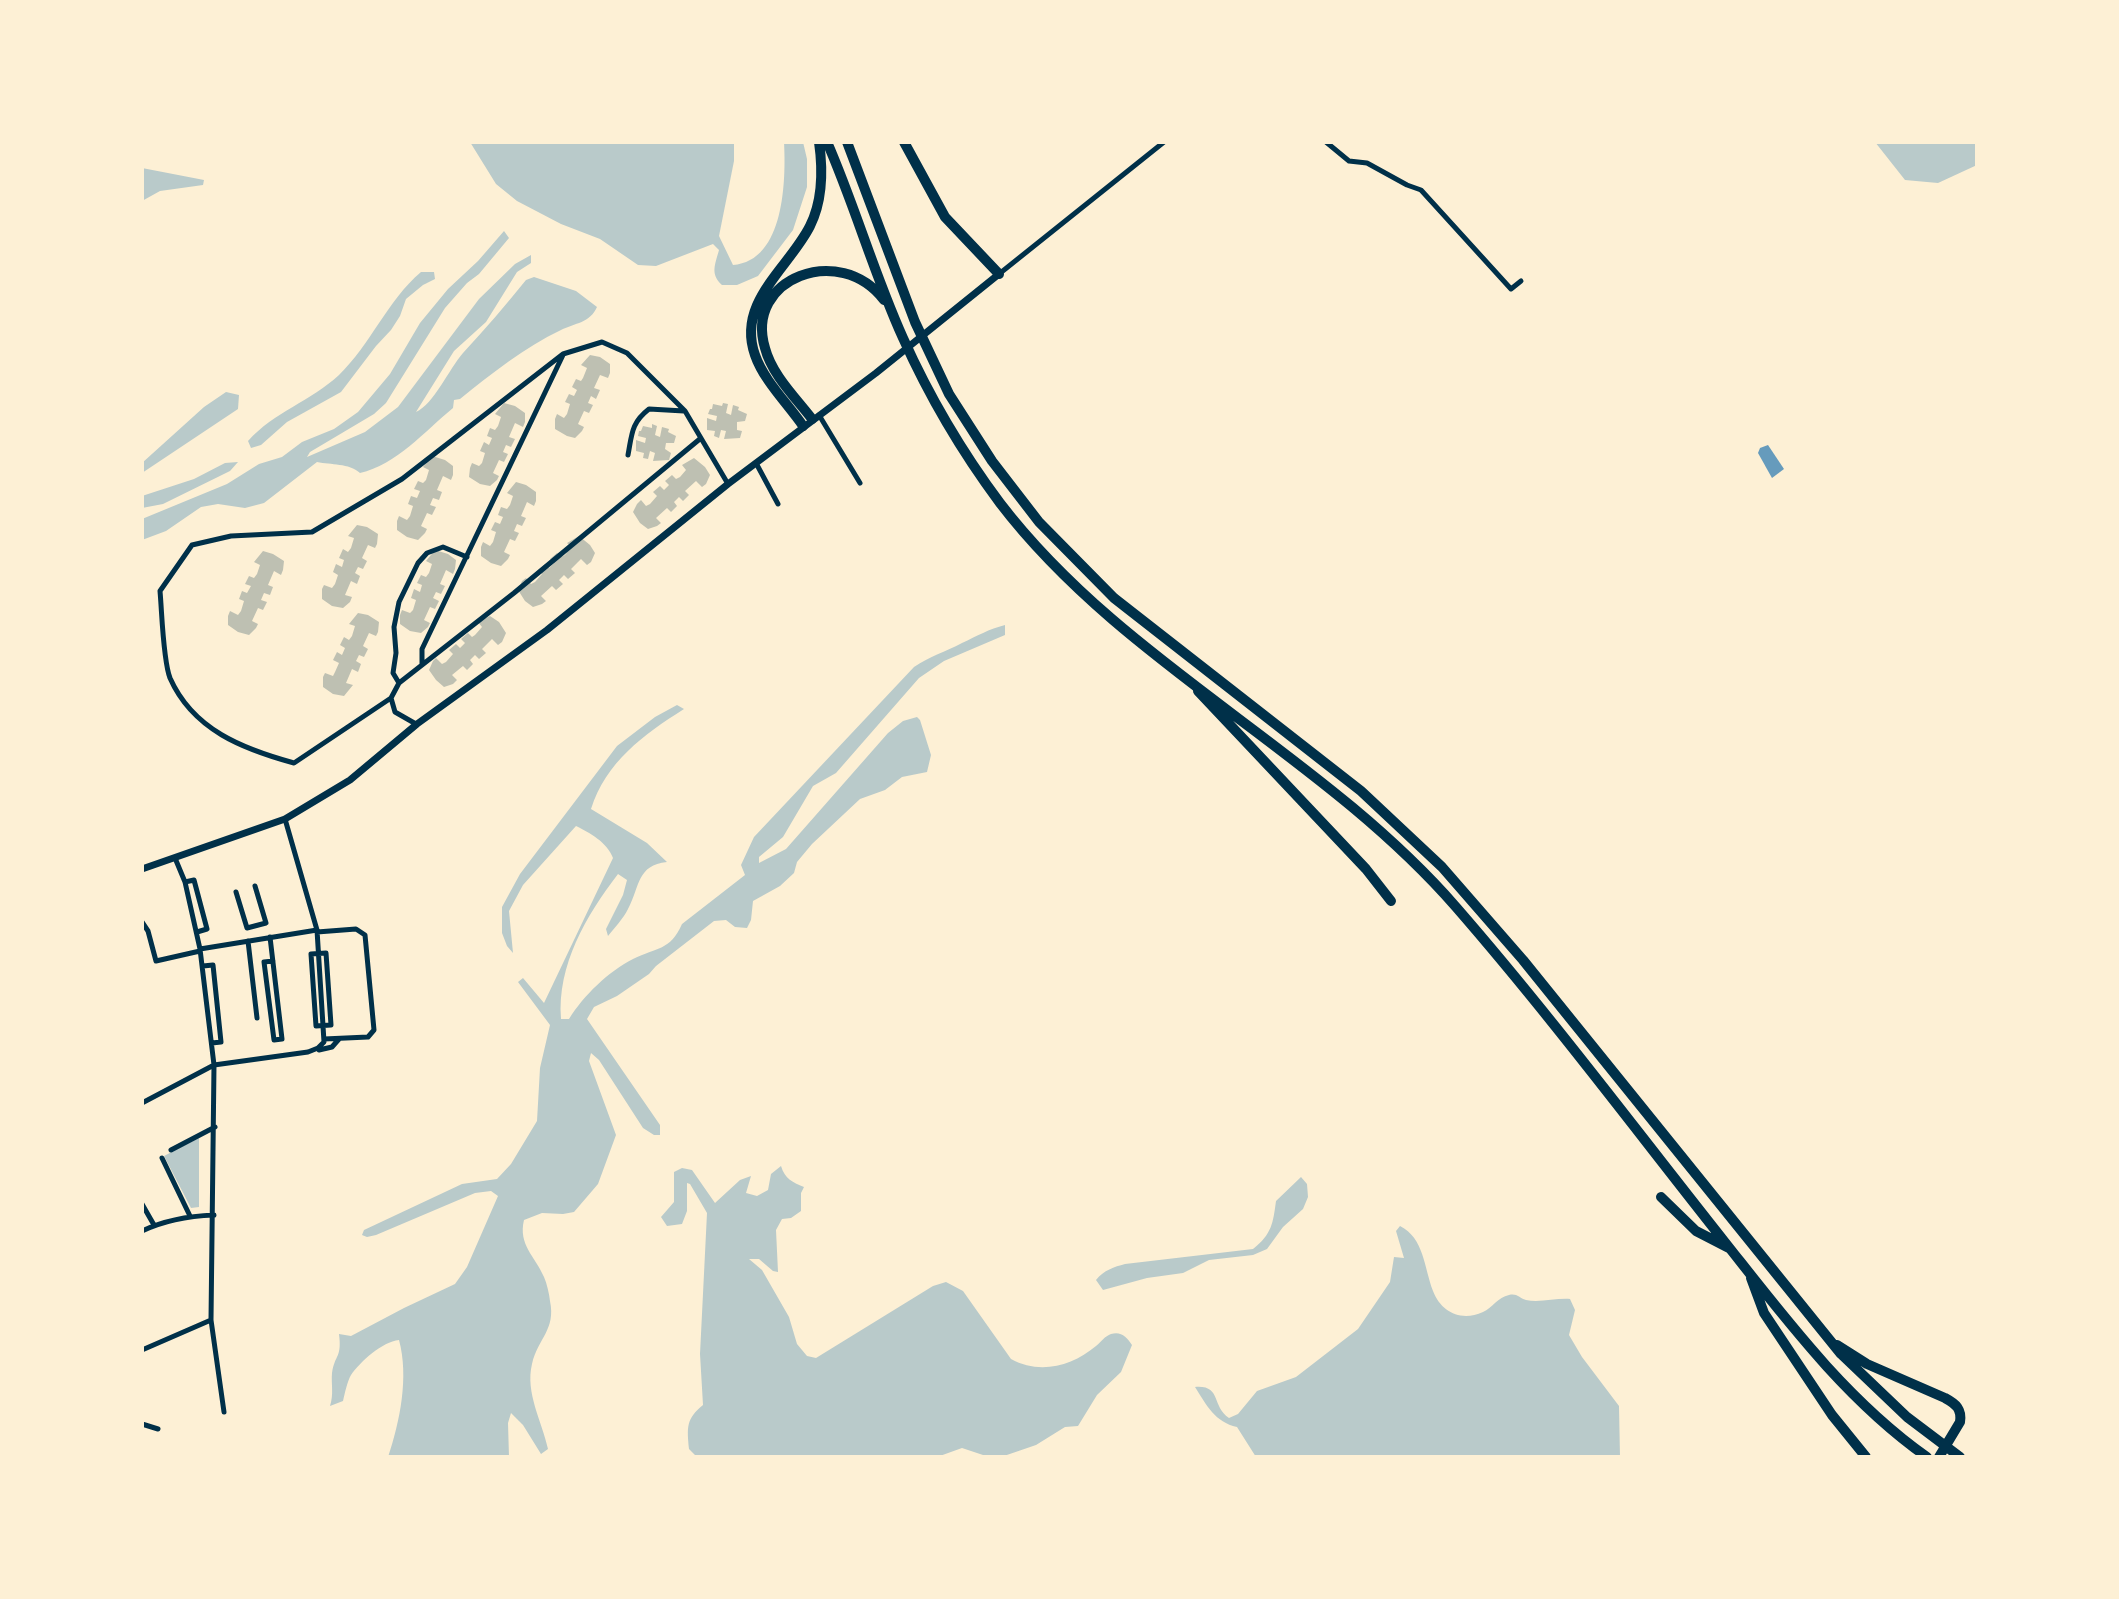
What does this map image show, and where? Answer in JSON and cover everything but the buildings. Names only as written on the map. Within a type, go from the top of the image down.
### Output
[{"type":"highway","points":[[811,420],[757,360],[752,345],[751,324],[765,287],[811,224],[821,183],[819,142]]},
{"type":"highway","points":[[827,142],[902,337]]},
{"type":"highway","points":[[847,142],[903,293],[949,394],[1017,495],[1076,562],[1114,598],[1361,791],[1460,885],[1830,1341],[1880,1393],[1931,1437],[1960,1457]]},
{"type":"highway","points":[[904,142],[945,217],[999,274]]},
{"type":"highway","points":[[811,420],[765,351],[762,334],[764,317],[771,300],[784,285],[799,276],[835,270],[853,274],[879,294],[890,309],[936,405],[1001,504],[1046,555],[1126,631],[1349,804],[1432,881],[1511,973],[1795,1329],[1868,1408],[1927,1457]]},
{"type":"highway","points":[[1187,677],[1213,709],[1366,869],[1391,901]]},
{"type":"highway","points":[[1661,1197],[1696,1231],[1729,1248]]},
{"type":"highway","points":[[1749,1273],[1764,1313],[1832,1415],[1866,1457]]},
{"type":"highway","points":[[1830,1341],[1867,1364],[1957,1405],[1960,1422],[1939,1457]]},
{"type":"street","points":[[142,869],[285,819],[350,780],[417,724],[547,630],[728,484],[876,373],[1164,142]]},
{"type":"street","points":[[1326,142],[1349,161],[1367,163],[1421,190],[1511,289],[1521,281]]},
{"type":"street","points":[[701,438],[514,593],[399,683],[391,698],[294,763],[247,750],[193,715],[169,676],[160,591],[192,545],[231,536],[312,532],[402,479],[563,354],[602,342],[627,353],[685,411],[701,438],[728,484]]},
{"type":"street","points":[[422,664],[422,649],[563,354]]},
{"type":"street","points":[[628,455],[633,425],[649,409],[685,411]]},
{"type":"street","points":[[811,420],[860,483]]},
{"type":"street","points":[[756,463],[778,504]]},
{"type":"street","points":[[399,683],[393,673],[396,653],[394,627],[399,602],[418,563],[427,553],[443,547],[467,557]]},
{"type":"street","points":[[391,698],[395,712],[417,724]]},
{"type":"street","points":[[285,819],[317,931],[324,1039],[314,1050]]},
{"type":"street","points":[[175,858],[185,882],[197,932],[214,1065],[211,1320],[224,1412]]},
{"type":"street","points":[[185,882],[194,880],[207,929],[197,932]]},
{"type":"street","points":[[236,892],[247,928],[257,926],[266,923],[255,886]]},
{"type":"street","points":[[142,922],[148,931],[156,961],[270,937],[317,931],[361,931],[366,937],[373,1033],[368,1037],[324,1039]]},
{"type":"street","points":[[257,926],[260,939]]},
{"type":"street","points":[[270,937],[273,961],[282,1039],[274,1040],[264,962],[273,961]]},
{"type":"street","points":[[248,941],[257,1018]]},
{"type":"street","points":[[203,966],[213,965],[221,1042],[212,1043]]},
{"type":"street","points":[[142,1103],[214,1065],[332,1047],[339,1039]]},
{"type":"street","points":[[171,1150],[215,1127]]},
{"type":"street","points":[[162,1158],[190,1216]]},
{"type":"street","points":[[142,1204],[154,1225]]},
{"type":"street","points":[[142,1231],[190,1216],[214,1215]]},
{"type":"street","points":[[142,1350],[211,1320]]},
{"type":"street","points":[[142,1424],[158,1429]]},
{"type":"shaded area","points":[[470,142],[734,142],[734,161],[719,236],[733,265],[750,260],[763,249],[773,234],[782,196],[784,142],[803,142],[807,159],[807,187],[793,230],[758,276],[737,285],[722,285],[715,273],[719,250],[713,244],[656,266],[638,265],[600,239],[561,224],[517,201],[496,184]]},
{"type":"shaded area","points":[[1875,142],[1977,142],[1977,165],[1938,183],[1905,180]]},
{"type":"shaded area","points":[[142,168],[204,180],[203,185],[160,191],[142,201]]},
{"type":"shaded area","points":[[504,231],[509,238],[445,308],[386,403],[374,414],[310,452],[307,457],[365,432],[398,407],[479,299],[515,264],[531,255],[531,263],[517,272],[486,322],[454,351],[416,412],[429,402],[463,353],[526,280],[534,277],[576,291],[597,307],[594,312],[582,322],[534,344],[460,399],[454,400],[453,408],[386,463],[360,473],[345,466],[317,462],[264,503],[245,508],[218,504],[201,507],[166,531],[142,540],[142,519],[227,484],[259,464],[282,457],[302,442],[334,429],[358,412],[390,374],[420,323]]},
{"type":"shaded area","points":[[421,272],[434,272],[435,279],[406,299],[391,330],[341,392],[287,422],[261,445],[251,448],[248,441],[258,431],[339,375],[361,350],[398,296]]},
{"type":"shaded area","points":[[226,392],[239,395],[238,409],[142,473],[142,463],[204,407]]},
{"type":"shaded area","points":[[238,462],[230,471],[163,504],[142,508],[142,496],[194,479],[225,463]]},
{"type":"shaded area","points":[[1005,625],[1005,635],[944,661],[919,678],[836,773],[813,786],[783,837],[759,857],[759,863],[786,849],[888,733],[903,721],[917,717],[920,720],[931,755],[927,772],[902,777],[885,790],[860,799],[812,844],[797,862],[794,873],[780,886],[753,901],[747,928],[735,927],[726,920],[714,921],[649,974],[617,996],[594,1007],[587,1019],[660,1125],[660,1135],[643,1128],[599,1060],[591,1053],[589,1061],[616,1135],[598,1184],[574,1212],[542,1213],[524,1220],[523,1229],[525,1243],[545,1280],[551,1311],[549,1327],[535,1355],[530,1375],[532,1396],[548,1449],[541,1454],[523,1425],[511,1413],[508,1423],[509,1457],[388,1457],[402,1399],[403,1369],[399,1340],[386,1344],[366,1358],[351,1375],[343,1401],[330,1406],[332,1373],[340,1348],[339,1334],[351,1336],[455,1284],[467,1267],[498,1196],[491,1191],[475,1193],[376,1235],[362,1235],[364,1230],[462,1184],[497,1179],[511,1164],[537,1121],[540,1068],[550,1025],[518,982],[523,978],[544,1003],[613,858],[602,843],[576,826],[523,885],[509,911],[513,953],[502,933],[502,907],[520,874],[617,746],[655,717],[677,705],[684,709],[628,751],[606,777],[591,809],[647,843],[667,862],[650,867],[645,872],[626,913],[608,936],[606,929],[627,880],[618,874],[595,907],[576,942],[564,979],[561,1019],[569,1019],[606,977],[633,959],[668,944],[682,924],[745,875],[741,865],[754,837],[914,667]]},
{"type":"shaded area","points":[[199,1138],[199,1207],[191,1208],[164,1156]]},
{"type":"shaded area","points":[[781,1166],[790,1180],[804,1187],[801,1211],[791,1218],[782,1219],[776,1230],[778,1272],[759,1259],[749,1259],[762,1270],[789,1317],[797,1344],[807,1356],[816,1358],[933,1286],[946,1282],[963,1291],[1011,1359],[1033,1367],[1055,1366],[1077,1359],[1107,1336],[1118,1333],[1132,1345],[1121,1372],[1097,1395],[1078,1426],[1065,1427],[1036,1445],[1001,1457],[962,1448],[937,1457],[695,1455],[689,1449],[688,1429],[693,1415],[703,1405],[700,1354],[707,1213],[687,1183],[687,1211],[682,1224],[667,1226],[661,1217],[674,1202],[674,1172],[682,1168],[692,1170],[715,1203],[740,1180],[751,1176],[746,1193],[757,1196],[768,1190],[771,1174]]},
{"type":"shaded area","points":[[1301,1177],[1307,1184],[1308,1197],[1303,1209],[1283,1227],[1267,1249],[1253,1255],[1209,1260],[1183,1273],[1147,1278],[1103,1290],[1096,1280],[1106,1271],[1125,1264],[1253,1249],[1270,1228],[1276,1201]]},
{"type":"shaded area","points":[[1400,1226],[1419,1246],[1433,1291],[1441,1305],[1453,1313],[1475,1315],[1512,1295],[1531,1301],[1570,1299],[1575,1310],[1569,1335],[1619,1406],[1620,1457],[1256,1457],[1237,1427],[1229,1425],[1212,1412],[1195,1387],[1209,1389],[1229,1418],[1238,1414],[1257,1391],[1296,1377],[1358,1329],[1390,1282],[1394,1257],[1404,1258],[1396,1231]]},
{"type":"water","points":[[1768,445],[1784,469],[1772,478],[1758,453],[1760,448]]}]
